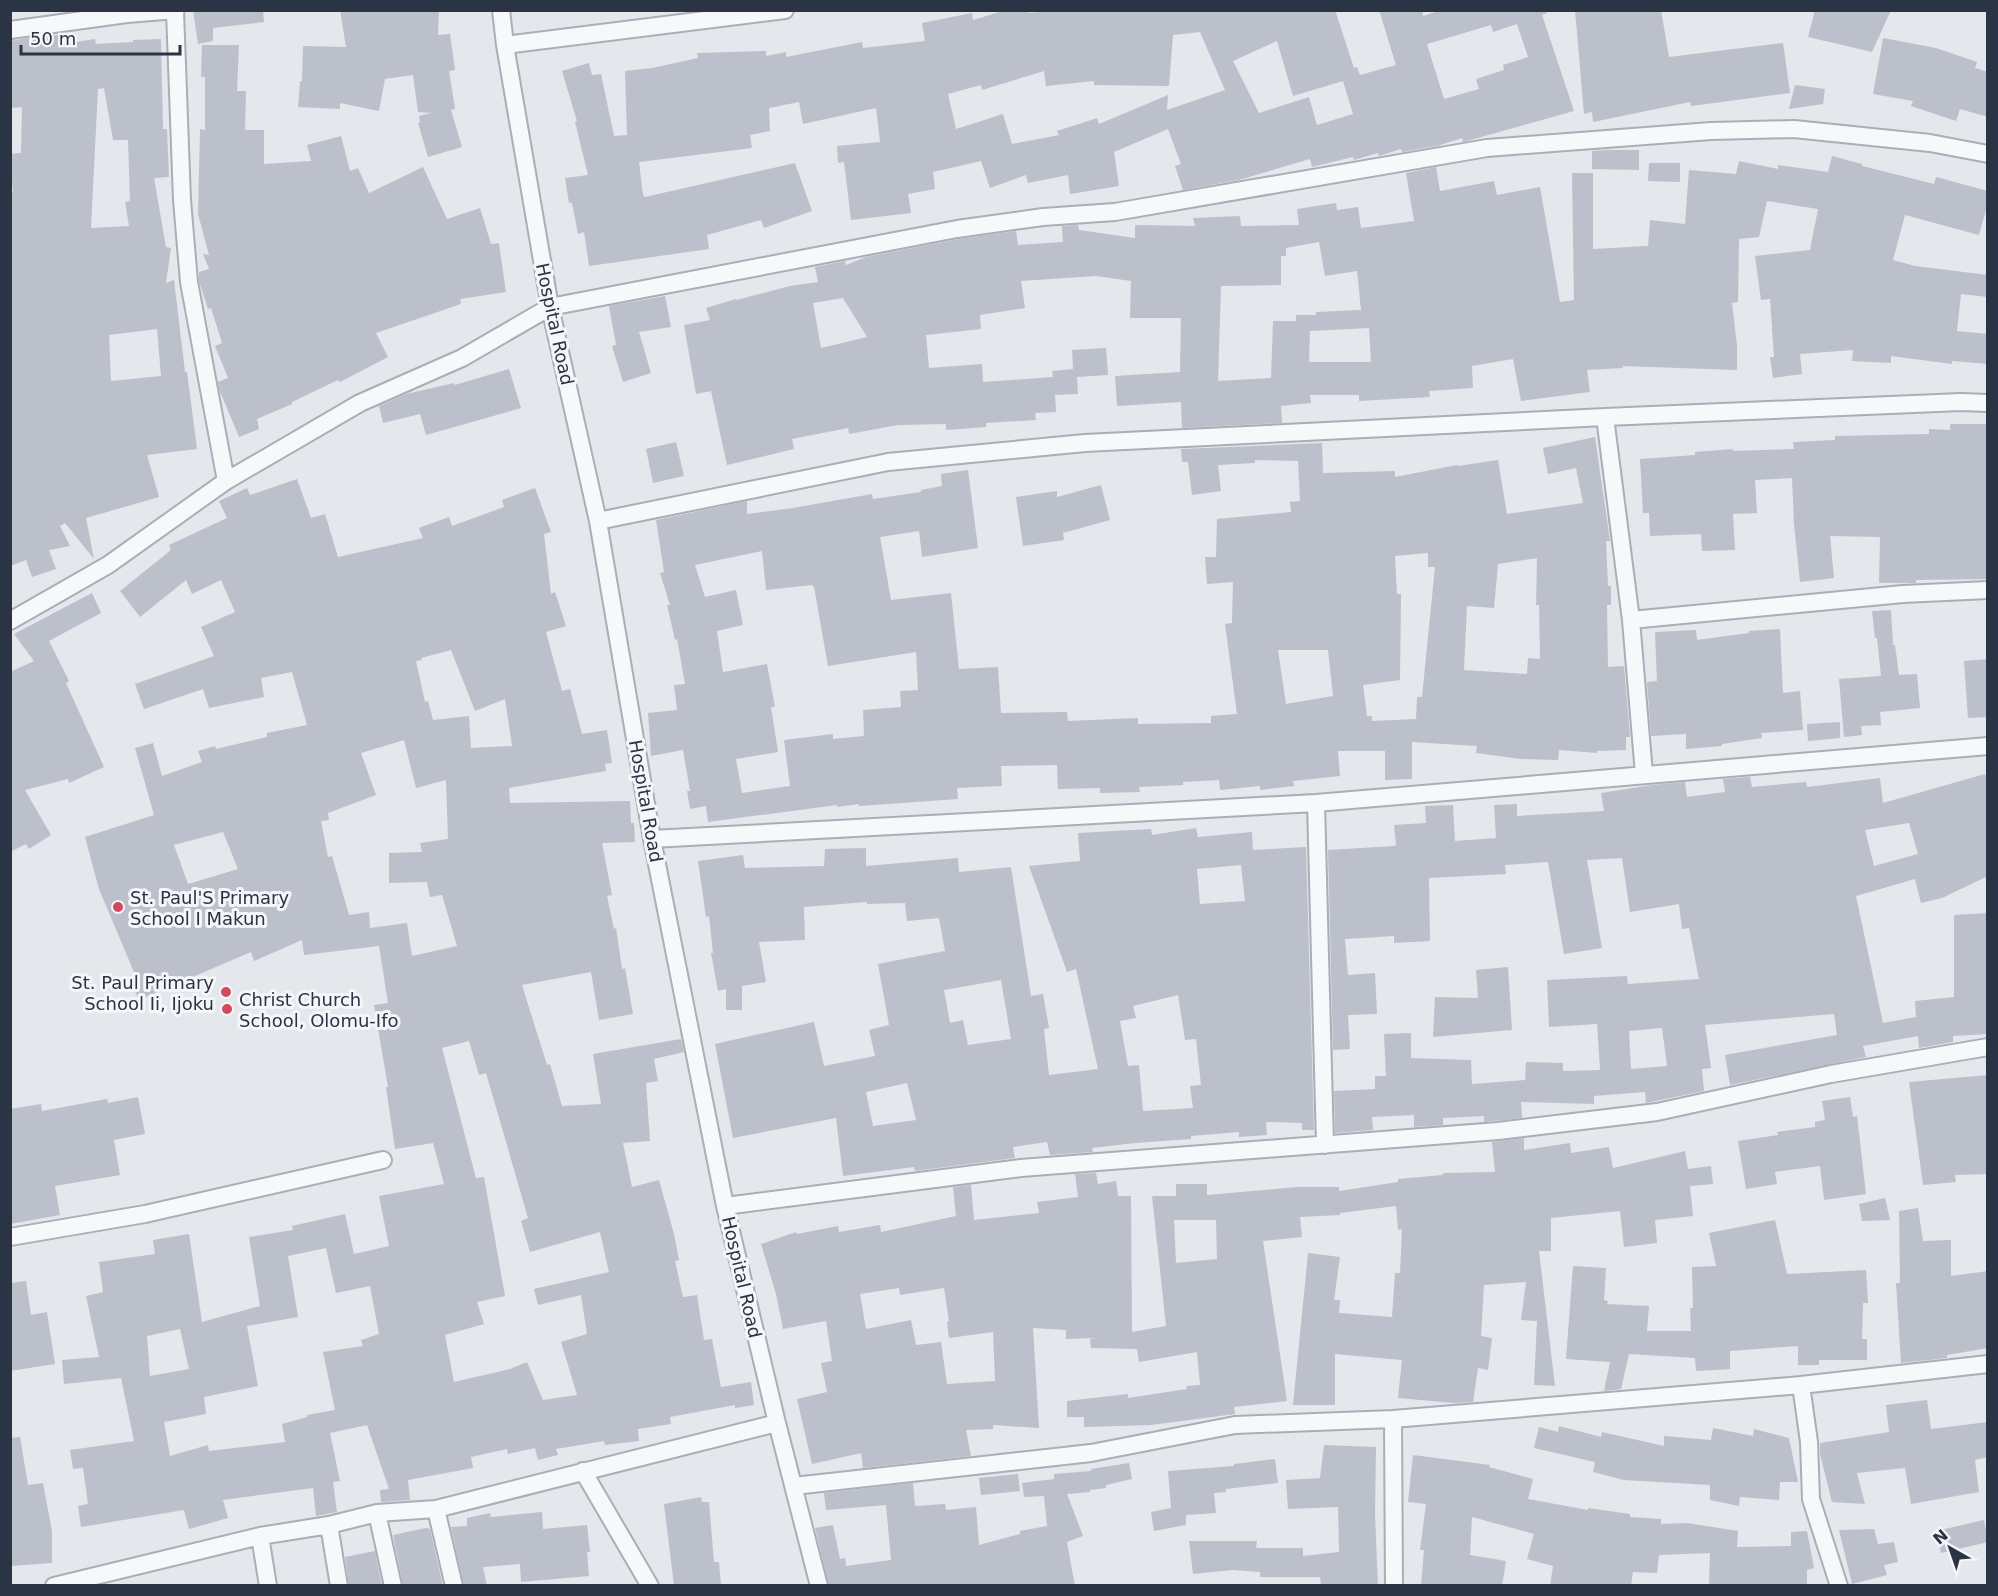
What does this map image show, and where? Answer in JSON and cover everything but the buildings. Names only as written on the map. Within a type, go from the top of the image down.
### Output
[{"type":"street","name":"Hospital Road","points":[[501,10],[550,307],[598,521],[652,839],[725,1206],[819,1586]]},
{"type":"street","points":[[505,45],[785,10]]},
{"type":"street","points":[[10,30],[128,14],[175,11],[182,200],[189,282],[226,481]]},
{"type":"street","points":[[10,621],[108,565],[226,481],[360,403],[462,358],[550,307],[957,229],[1043,217],[1116,212],[1487,148],[1711,131],[1794,129],[1930,143],[1988,154]]},
{"type":"street","points":[[598,521],[888,462],[1084,443],[1605,417],[1961,402],[1988,403]]},
{"type":"street","points":[[1605,417],[1630,620],[1644,774]]},
{"type":"street","points":[[1630,620],[1903,594],[1988,591]]},
{"type":"street","points":[[652,839],[1316,803],[1988,746]]},
{"type":"street","points":[[1316,803],[1325,1145]]},
{"type":"street","points":[[725,1206],[1021,1168],[1498,1131],[1657,1112],[1831,1074],[1988,1047]]},
{"type":"street","points":[[10,1237],[145,1214],[383,1160]]},
{"type":"street","points":[[794,1486],[1091,1453],[1235,1425],[1393,1419],[1801,1385],[1988,1364]]},
{"type":"street","points":[[1801,1385],[1809,1442],[1811,1499],[1839,1586]]},
{"type":"street","points":[[1393,1419],[1394,1586]]},
{"type":"street","points":[[54,1586],[260,1536],[329,1525],[377,1513],[436,1509],[777,1423]]},
{"type":"street","points":[[584,1471],[650,1586]]},
{"type":"street","points":[[436,1509],[454,1586]]},
{"type":"street","points":[[377,1513],[393,1586]]},
{"type":"street","points":[[329,1525],[339,1586]]},
{"type":"street","points":[[260,1536],[268,1586]]},
{"type":"place","name":"St. Paul'S Primary School I Makun","points":[[118,907]]},
{"type":"place","name":"St. Paul Primary School Ii, Ijoku","points":[[226,992]]},
{"type":"place","name":"Christ Church School, Olomu-Ifo","points":[[227,1009]]}]
